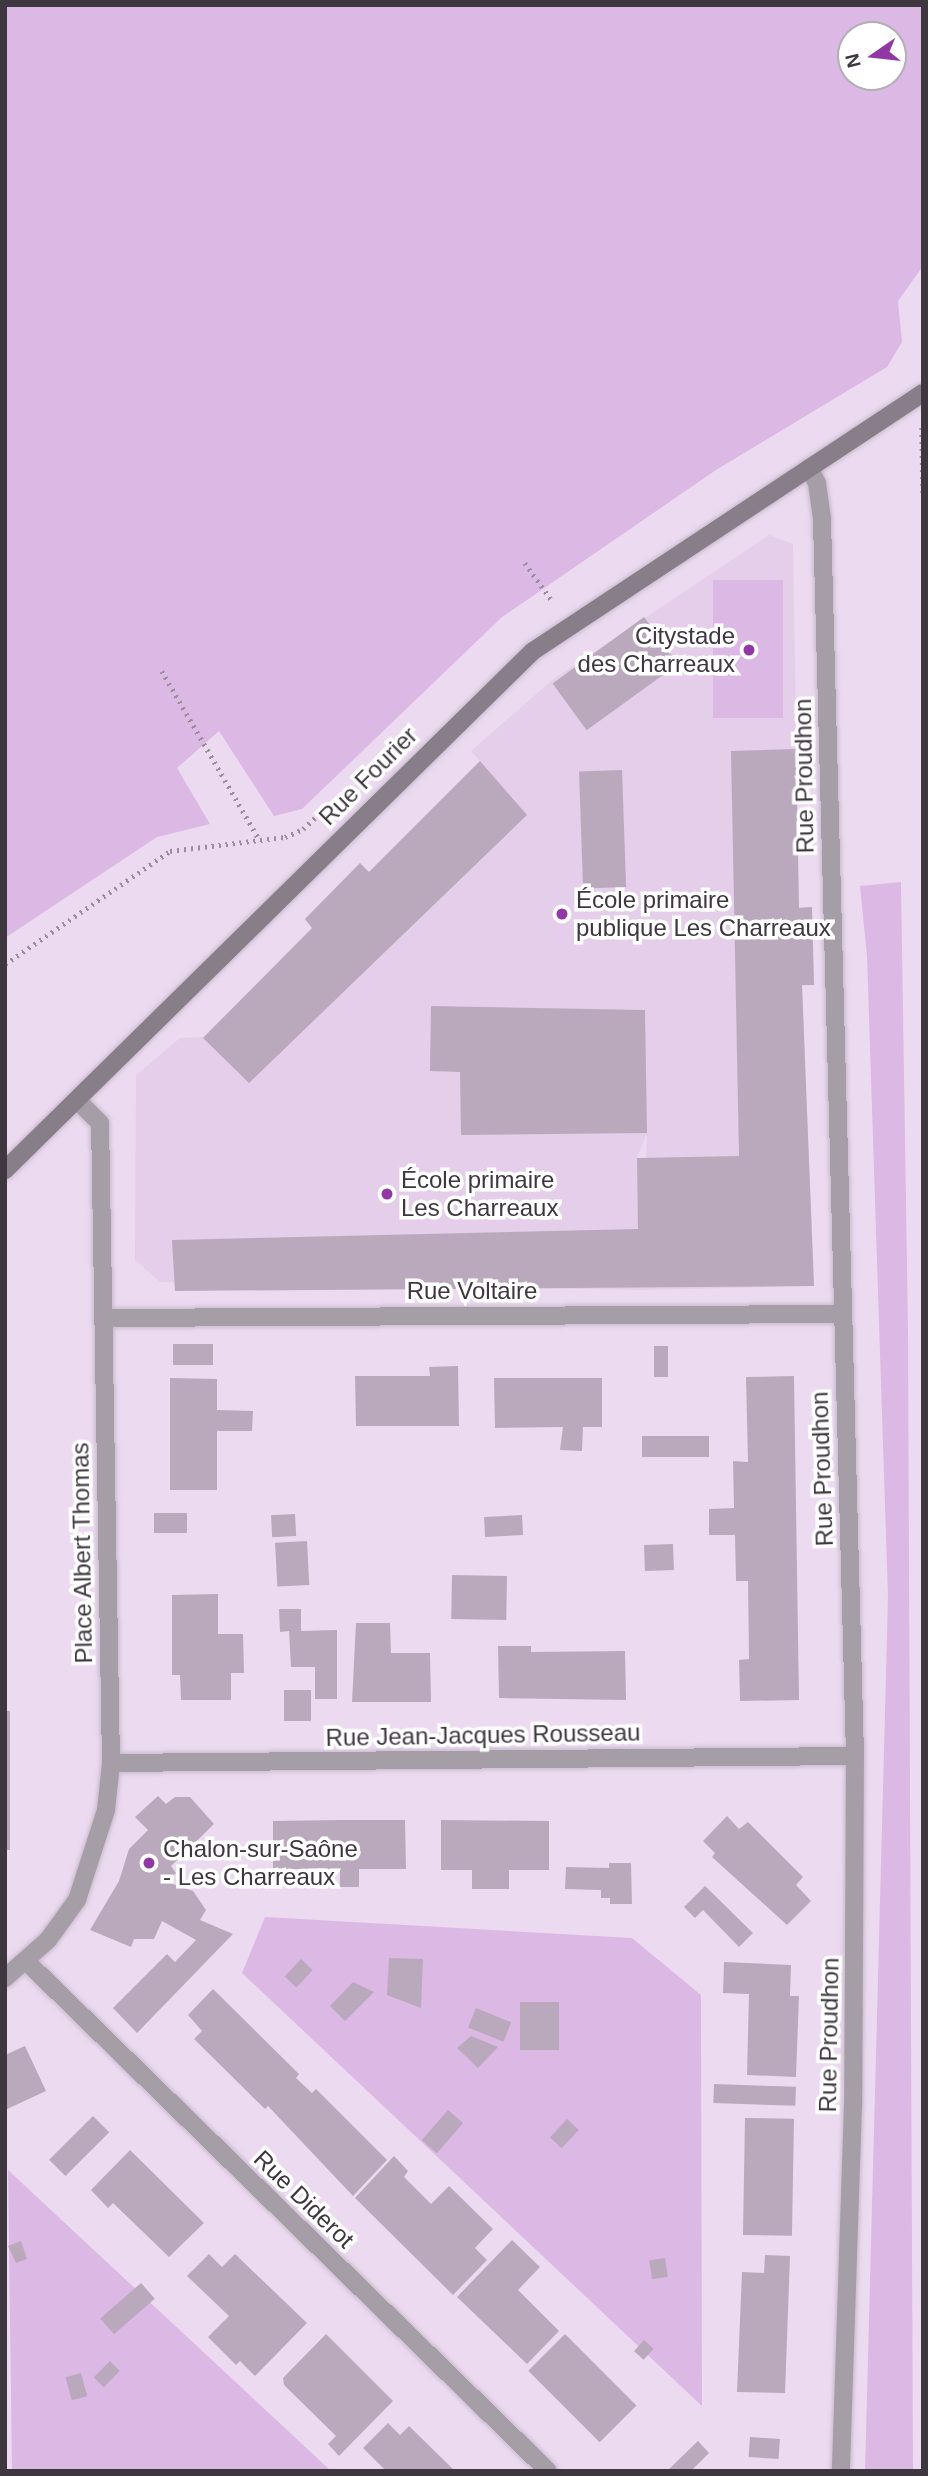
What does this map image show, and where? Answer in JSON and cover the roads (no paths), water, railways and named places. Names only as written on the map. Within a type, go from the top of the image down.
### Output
[{"type":"main road","name":"Rue Fourier","points":[[5,1170],[79,1102],[464,714],[533,651],[923,393]]},
{"type":"street","name":"Rue Proudhon","points":[[809,468],[817,484],[822,520],[841,1314],[855,1756],[853,2105],[841,2471]]},
{"type":"street","name":"Place Albert Thomas","points":[[5,1978],[27,1962],[77,1900],[106,1810],[111,1763],[100,1123],[79,1102]]},
{"type":"street","name":"Rue Voltaire","points":[[103,1318],[841,1314]]},
{"type":"street","name":"Rue Jean-Jacques Rousseau","points":[[111,1763],[855,1756]]},
{"type":"street","name":"Rue Diderot","points":[[27,1962],[548,2471]]},
{"type":"place","name":"Citystade des Charreaux","points":[[749,650]]},
{"type":"place","name":"École primaire publique Les Charreaux","points":[[562,914]]},
{"type":"place","name":"École primaire Les Charreaux","points":[[387,1194]]},
{"type":"place","name":"Chalon-sur-Saône - Les Charreaux","points":[[149,1863]]}]
